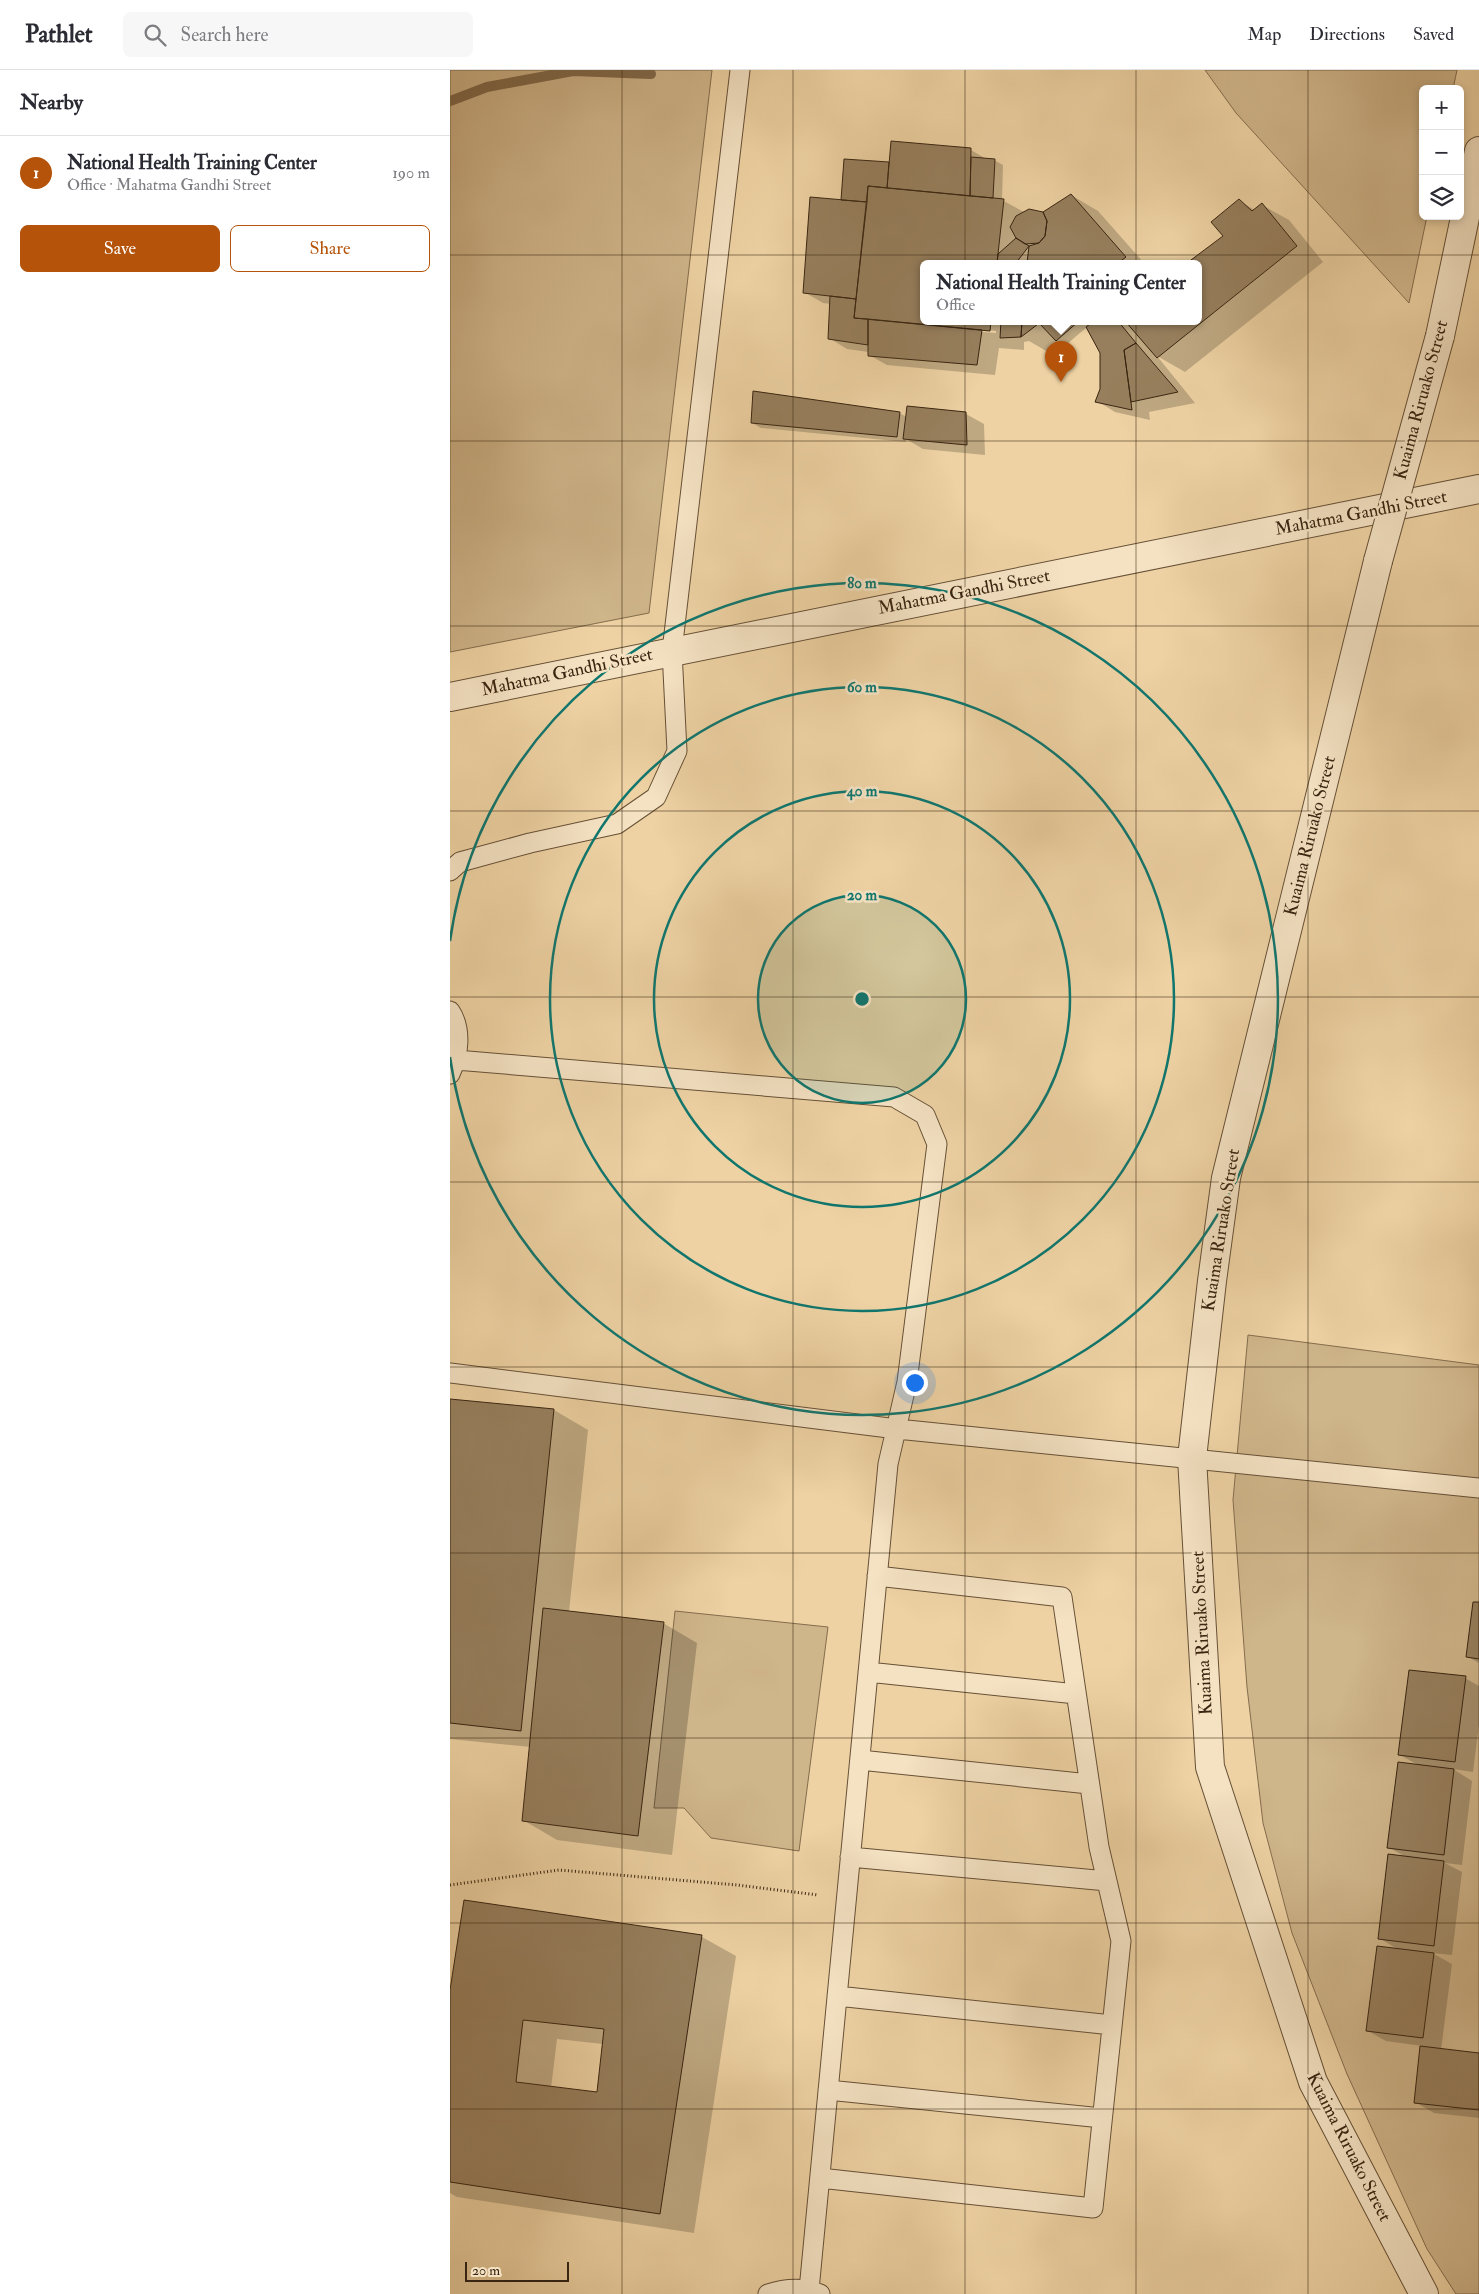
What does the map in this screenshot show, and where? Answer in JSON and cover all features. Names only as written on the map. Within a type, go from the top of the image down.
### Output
[{"type":"street","name":"Kuaima Riruako Street","points":[[1424,2294],[1313,2082],[1210,1767],[1192,1458],[1226,1178],[1378,561],[1440,336],[1479,152]]},
{"type":"street","name":"Mahatma Gandhi Street","points":[[450,697],[1479,489]]},
{"type":"lane","points":[[450,871],[460,862],[530,843],[617,824],[656,797],[677,751],[672,651],[740,70]]},
{"type":"lane","points":[[450,1011],[454,1016],[458,1038],[453,1067],[894,1097],[925,1115],[937,1144],[907,1382],[888,1464],[820,2178],[815,2292],[789,2289],[768,2294]]},
{"type":"lane","points":[[450,1373],[896,1429],[1479,1488]]},
{"type":"lane","points":[[820,2178],[1093,2208],[1121,1941],[1098,1847],[1062,1596],[877,1576]]},
{"type":"lane","points":[[868,1672],[1076,1694]]},
{"type":"lane","points":[[860,1760],[1090,1784]]},
{"type":"lane","points":[[850,1856],[1107,1881]]},
{"type":"lane","points":[[837,1996],[1112,2025]]},
{"type":"lane","points":[[828,2090],[1102,2118]]},
{"type":"path","points":[[450,1885],[559,1870],[737,1885],[846,1898]]},
{"type":"shaded area","points":[[450,70],[712,70],[649,613],[450,652]]},
{"type":"shaded area","points":[[1205,70],[1457,70],[1454,85],[1419,85],[1419,220],[1426,220],[1409,303],[1236,113]]},
{"type":"shaded area","points":[[1248,1335],[1479,1365],[1479,2294],[1456,2294],[1427,2249],[1347,2074],[1292,1933],[1263,1823],[1247,1687],[1233,1500]]},
{"type":"shaded area","points":[[675,1611],[828,1627],[799,1851],[711,1838],[684,1808],[654,1808]]},
{"type":"building","points":[[891,141],[971,148],[970,196],[887,188]]},
{"type":"building","points":[[971,157],[995,159],[993,198],[970,196]]},
{"type":"building","points":[[844,159],[889,162],[887,188],[868,186],[867,202],[841,200]]},
{"type":"building","points":[[868,186],[1004,199],[997,260],[920,260],[920,324],[854,318]]},
{"type":"building","points":[[1071,194],[1126,257],[1122,260],[1027,260],[1029,246],[1039,243],[1045,236],[1047,221],[1043,212]]},
{"type":"building","points":[[810,197],[867,202],[856,299],[803,293]]},
{"type":"building","points":[[1239,199],[1252,211],[1262,203],[1297,246],[1202,322],[1202,260],[1191,260],[1223,236],[1211,222]]},
{"type":"building","points":[[1029,209],[1043,212],[1047,221],[1045,236],[1039,243],[1025,244],[1016,238],[1010,227],[1016,216]]},
{"type":"building","points":[[1016,238],[1029,246],[1018,260],[997,260],[998,254]]},
{"type":"building","points":[[830,296],[856,299],[854,318],[868,319],[868,345],[828,339]]},
{"type":"building","points":[[868,319],[982,330],[977,365],[868,356]]},
{"type":"building","points":[[927,325],[991,325],[990,331]]},
{"type":"building","points":[[1001,325],[1022,325],[1021,337],[1000,338]]},
{"type":"building","points":[[1022,325],[1037,325],[1021,337]]},
{"type":"building","points":[[1041,325],[1074,325],[1056,341]]},
{"type":"building","points":[[1089,325],[1121,325],[1136,343],[1124,350],[1132,410],[1095,402],[1100,389],[1100,353],[1086,327]]},
{"type":"building","points":[[1128,325],[1198,325],[1157,358]]},
{"type":"building","points":[[1136,343],[1178,392],[1131,402],[1124,350]]},
{"type":"building","points":[[753,391],[900,412],[897,437],[751,423]]},
{"type":"building","points":[[907,406],[966,412],[967,445],[903,439]]},
{"type":"building","points":[[450,1399],[554,1409],[521,1731],[450,1723]]},
{"type":"building","points":[[1473,1602],[1479,1602],[1479,1659],[1466,1657]]},
{"type":"building","points":[[543,1608],[664,1622],[638,1836],[522,1821]]},
{"type":"building","points":[[1409,1670],[1466,1676],[1455,1762],[1398,1755]]},
{"type":"building","points":[[1398,1762],[1454,1769],[1444,1855],[1387,1848]]},
{"type":"building","points":[[1388,1854],[1444,1861],[1434,1946],[1378,1939]]},
{"type":"building","points":[[464,1900],[702,1935],[660,2214],[450,2182],[450,1990]],"holes":[[[523,2020],[604,2029],[597,2092],[516,2082]]]},
{"type":"building","points":[[1377,1946],[1434,1953],[1423,2038],[1366,2031]]},
{"type":"building","points":[[1420,2046],[1479,2053],[1479,2110],[1414,2103]]},
{"type":"waterway","points":[[450,101],[487,87],[573,71],[651,74]]},
{"type":"place","name":"National Health Training Center","points":[[1061,382]]}]
